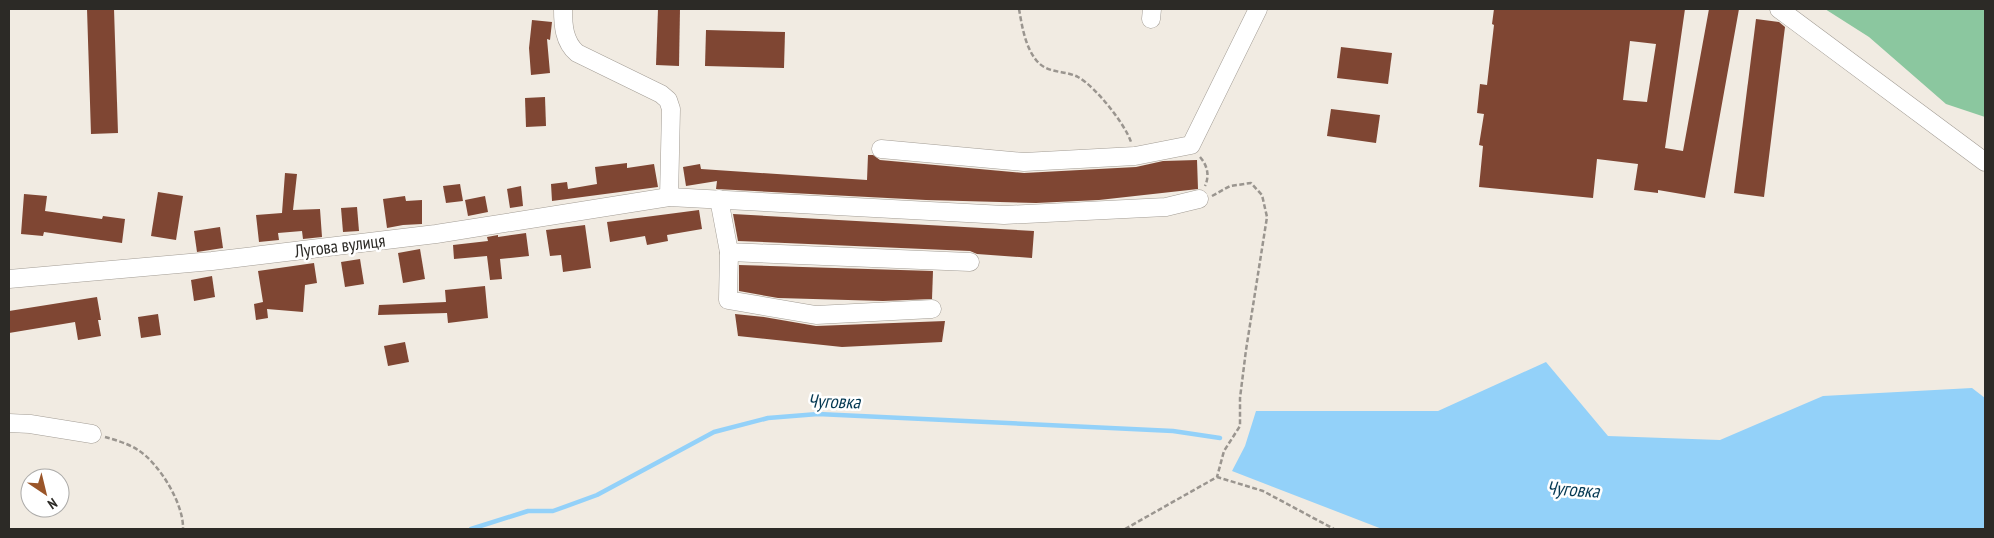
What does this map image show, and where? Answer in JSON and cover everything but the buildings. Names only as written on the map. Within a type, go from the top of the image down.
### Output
[{"type":"street","points":[[563,9],[566,37],[570,47],[577,53],[661,94],[668,100],[671,109],[669,196]]},
{"type":"street","points":[[881,149],[1024,162],[1135,156],[1191,145],[1258,9]]},
{"type":"street","points":[[1779,9],[1985,162]]},
{"type":"street","name":"Лугова вулиця","points":[[9,280],[212,261],[436,234],[669,196],[1004,215],[1166,207],[1199,199]]},
{"type":"street","points":[[719,199],[729,252],[728,300],[816,315],[932,309]]},
{"type":"street","points":[[729,252],[970,262]]},
{"type":"street","points":[[9,423],[30,424],[92,434]]},
{"type":"path","points":[[1019,9],[1024,35],[1036,60],[1052,71],[1078,77],[1100,96],[1127,130],[1135,156]]},
{"type":"path","points":[[1191,145],[1207,165],[1208,181],[1199,199]]},
{"type":"path","points":[[1125,529],[1216,477],[1224,451],[1240,426],[1243,369],[1267,217],[1262,195],[1251,183],[1230,186],[1215,196],[1199,199]]},
{"type":"path","points":[[92,434],[113,439],[138,450],[145,456],[163,475],[176,499],[183,529]]},
{"type":"path","points":[[1216,477],[1263,491],[1334,529]]},
{"type":"green space","points":[[1825,9],[1985,9],[1985,117],[1946,104],[1869,37]]},
{"type":"water","points":[[1546,362],[1608,436],[1720,440],[1823,396],[1972,388],[1985,398],[1985,529],[1382,529],[1232,471],[1245,446],[1256,411],[1438,411]]},
{"type":"waterway","name":"Чуговка","points":[[471,529],[528,511],[553,511],[597,495],[714,432],[768,418],[818,414],[1173,431],[1220,438]]}]
